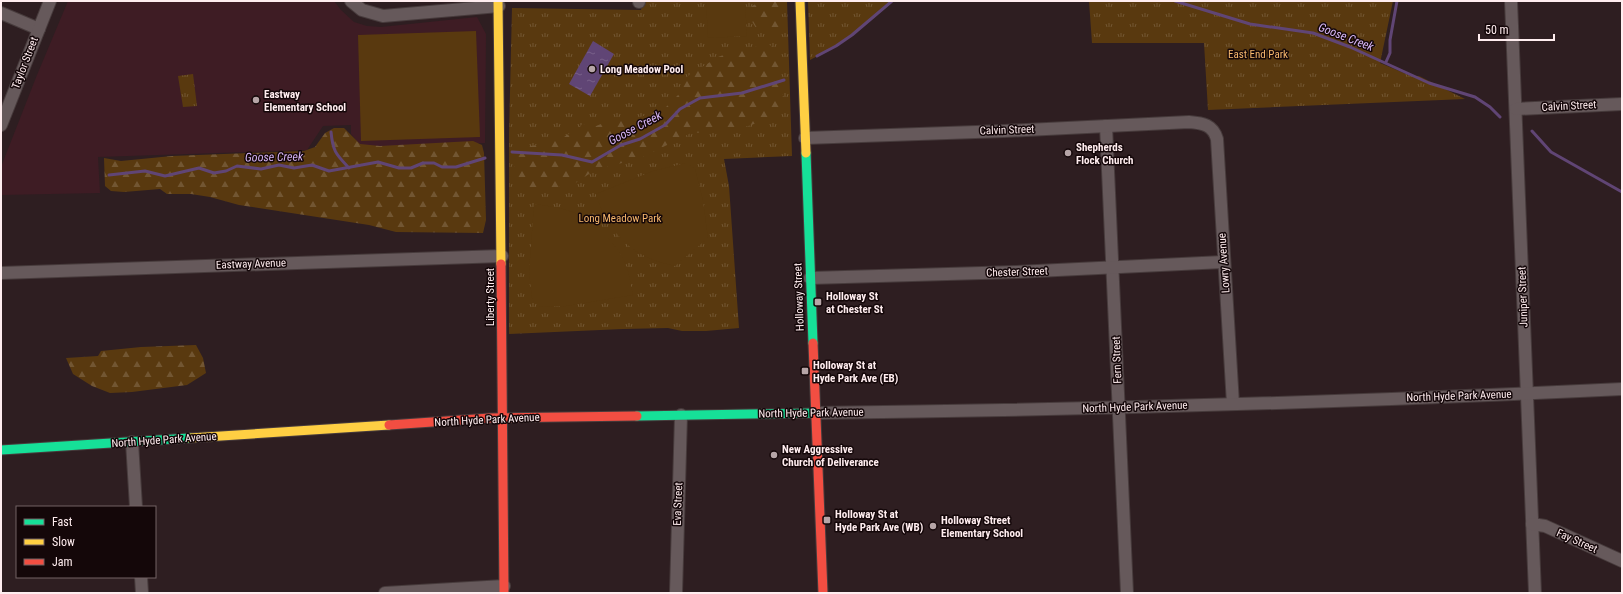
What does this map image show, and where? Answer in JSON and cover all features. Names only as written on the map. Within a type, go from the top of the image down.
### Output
[{"type":"street","name":"Taylor Street","points":[[1,125],[50,1]]},
{"type":"street","points":[[351,1],[362,10],[383,16],[498,3]]},
{"type":"street","name":"Holloway Street","points":[[800,1],[823,593]]},
{"type":"street","name":"Juniper Street","points":[[1511,1],[1535,593]]},
{"type":"street","name":"Liberty Street","points":[[498,3],[502,256],[504,590]]},
{"type":"street","points":[[1,13],[39,28]]},
{"type":"street","name":"Calvin Street","points":[[1516,109],[1622,104]]},
{"type":"street","name":"Calvin Street","points":[[805,138],[1189,122],[1208,126]]},
{"type":"street","name":"Fern Street","points":[[1106,126],[1128,593]]},
{"type":"street","name":"Lowry Avenue","points":[[1208,126],[1214,132],[1217,139],[1223,262],[1233,404]]},
{"type":"street","name":"Eastway Avenue","points":[[1,273],[502,256]]},
{"type":"street","name":"Chester Street","points":[[810,278],[1016,272],[1223,262]]},
{"type":"street","name":"North Hyde Park Avenue","points":[[1,450],[502,418],[1023,411],[1527,393],[1622,388]]},
{"type":"street","name":"Eva Street","points":[[676,593],[681,415]]},
{"type":"street","points":[[132,442],[136,506]]},
{"type":"street","name":"Fay Street","points":[[1532,524],[1545,526],[1622,560]]},
{"type":"street","points":[[140,578],[142,593]]},
{"type":"street","points":[[385,593],[504,590]]},
{"type":"shaded area","name":"Eastway Elementary School","points":[[68,1],[334,1],[354,22],[367,26],[381,27],[477,17],[486,34],[485,143],[362,148],[351,134],[351,125],[323,126],[307,150],[98,157],[100,193],[1,195],[1,167]]},
{"type":"green space","name":"Long Meadow Park","points":[[643,1],[787,1],[792,156],[724,159],[729,186],[739,328],[706,331],[682,331],[668,328],[509,334],[509,134],[512,8],[641,10]]},
{"type":"green space","points":[[706,1],[745,1],[747,36],[708,38]]},
{"type":"green space","points":[[761,1],[782,1],[781,31],[771,32],[756,28],[748,15],[752,6]]},
{"type":"green space","points":[[808,1],[892,1],[884,6],[875,17],[852,35],[836,46],[810,60]]},
{"type":"green space","name":"East End Park","points":[[1089,1],[1393,1],[1380,63],[1411,76],[1419,76],[1465,99],[1208,110],[1204,43],[1092,43]]},
{"type":"green space","points":[[476,31],[480,137],[361,141],[358,35]]},
{"type":"green space","points":[[770,45],[776,48],[779,56],[776,81],[784,98],[780,115],[748,126],[714,132],[691,133],[641,158],[595,170],[574,184],[548,189],[523,188],[516,184],[514,161],[517,148],[544,144],[564,137],[583,124],[596,126],[611,120],[635,119],[665,108],[679,94],[688,76],[718,57],[740,49]]},
{"type":"green space","points":[[193,74],[197,106],[183,107],[178,76]]},
{"type":"green space","points":[[334,128],[344,128],[360,144],[380,146],[473,141],[482,145],[484,153],[486,220],[483,233],[396,232],[369,225],[239,205],[210,197],[191,194],[167,194],[160,189],[124,192],[111,191],[105,186],[104,158],[121,161],[172,156],[304,151],[315,147],[325,133]]},
{"type":"green space","points":[[686,163],[695,169],[703,201],[708,238],[675,266],[659,262],[644,255],[634,250],[625,242],[610,225],[604,215],[596,194],[653,171]]},
{"type":"green space","points":[[534,204],[569,211],[597,226],[616,247],[622,257],[628,271],[633,295],[566,306],[540,307],[532,298],[529,272]]},
{"type":"green space","points":[[196,345],[203,358],[206,373],[187,385],[132,392],[110,393],[92,386],[73,374],[66,358],[98,356],[101,351],[141,347]]},
{"type":"water","name":"Long Meadow Pool","points":[[593,41],[614,54],[590,96],[569,84]]},
{"type":"waterway","name":"Goose Creek","points":[[817,56],[836,46],[852,35],[892,1]]},
{"type":"waterway","name":"Goose Creek","points":[[1175,1],[1250,24],[1313,33],[1350,47],[1429,83],[1475,97],[1490,107],[1500,117]]},
{"type":"waterway","points":[[1386,62],[1390,53],[1390,40],[1397,1]]},
{"type":"waterway","name":"Goose Creek","points":[[512,152],[562,155],[592,162],[621,145],[640,139],[665,125],[680,109],[700,98],[742,93],[784,80]]},
{"type":"waterway","name":"Goose Creek","points":[[1532,131],[1551,152],[1622,192]]},
{"type":"waterway","points":[[331,132],[334,148],[349,168]]},
{"type":"waterway","name":"Goose Creek","points":[[109,175],[145,171],[165,176],[199,168],[214,173],[226,171],[237,166],[261,169],[279,165],[294,168],[312,165],[329,171],[378,162],[399,168],[411,168],[423,163],[434,163],[442,167],[456,167],[485,158]]},
{"type":"traffic: fast","points":[[806,153],[813,343]]},
{"type":"traffic: fast","points":[[637,416],[815,413]]},
{"type":"traffic: fast","points":[[1,450],[190,438]]},
{"type":"traffic: slow","points":[[498,1],[501,264]]},
{"type":"traffic: slow","points":[[800,1],[806,153]]},
{"type":"traffic: slow","points":[[190,438],[389,425]]},
{"type":"traffic: jam","points":[[501,264],[504,593]]},
{"type":"traffic: jam","points":[[813,343],[823,593]]},
{"type":"traffic: jam","points":[[389,425],[490,418],[637,416]]},
{"type":"place","name":"Long Meadow Pool","points":[[592,69]]},
{"type":"place","name":"Eastway Elementary School","points":[[256,100]]},
{"type":"place","name":"Shepherds Flock Church","points":[[1068,153]]},
{"type":"place","name":"Holloway St at Chester St","points":[[818,302]]},
{"type":"place","name":"Holloway St at Hyde Park Ave (EB)","points":[[805,371]]},
{"type":"place","name":"New Aggressive Church of Deliverance","points":[[774,455]]},
{"type":"place","name":"Holloway St at Hyde Park Ave (WB)","points":[[827,520]]},
{"type":"place","name":"Holloway Street Elementary School","points":[[933,526]]}]
